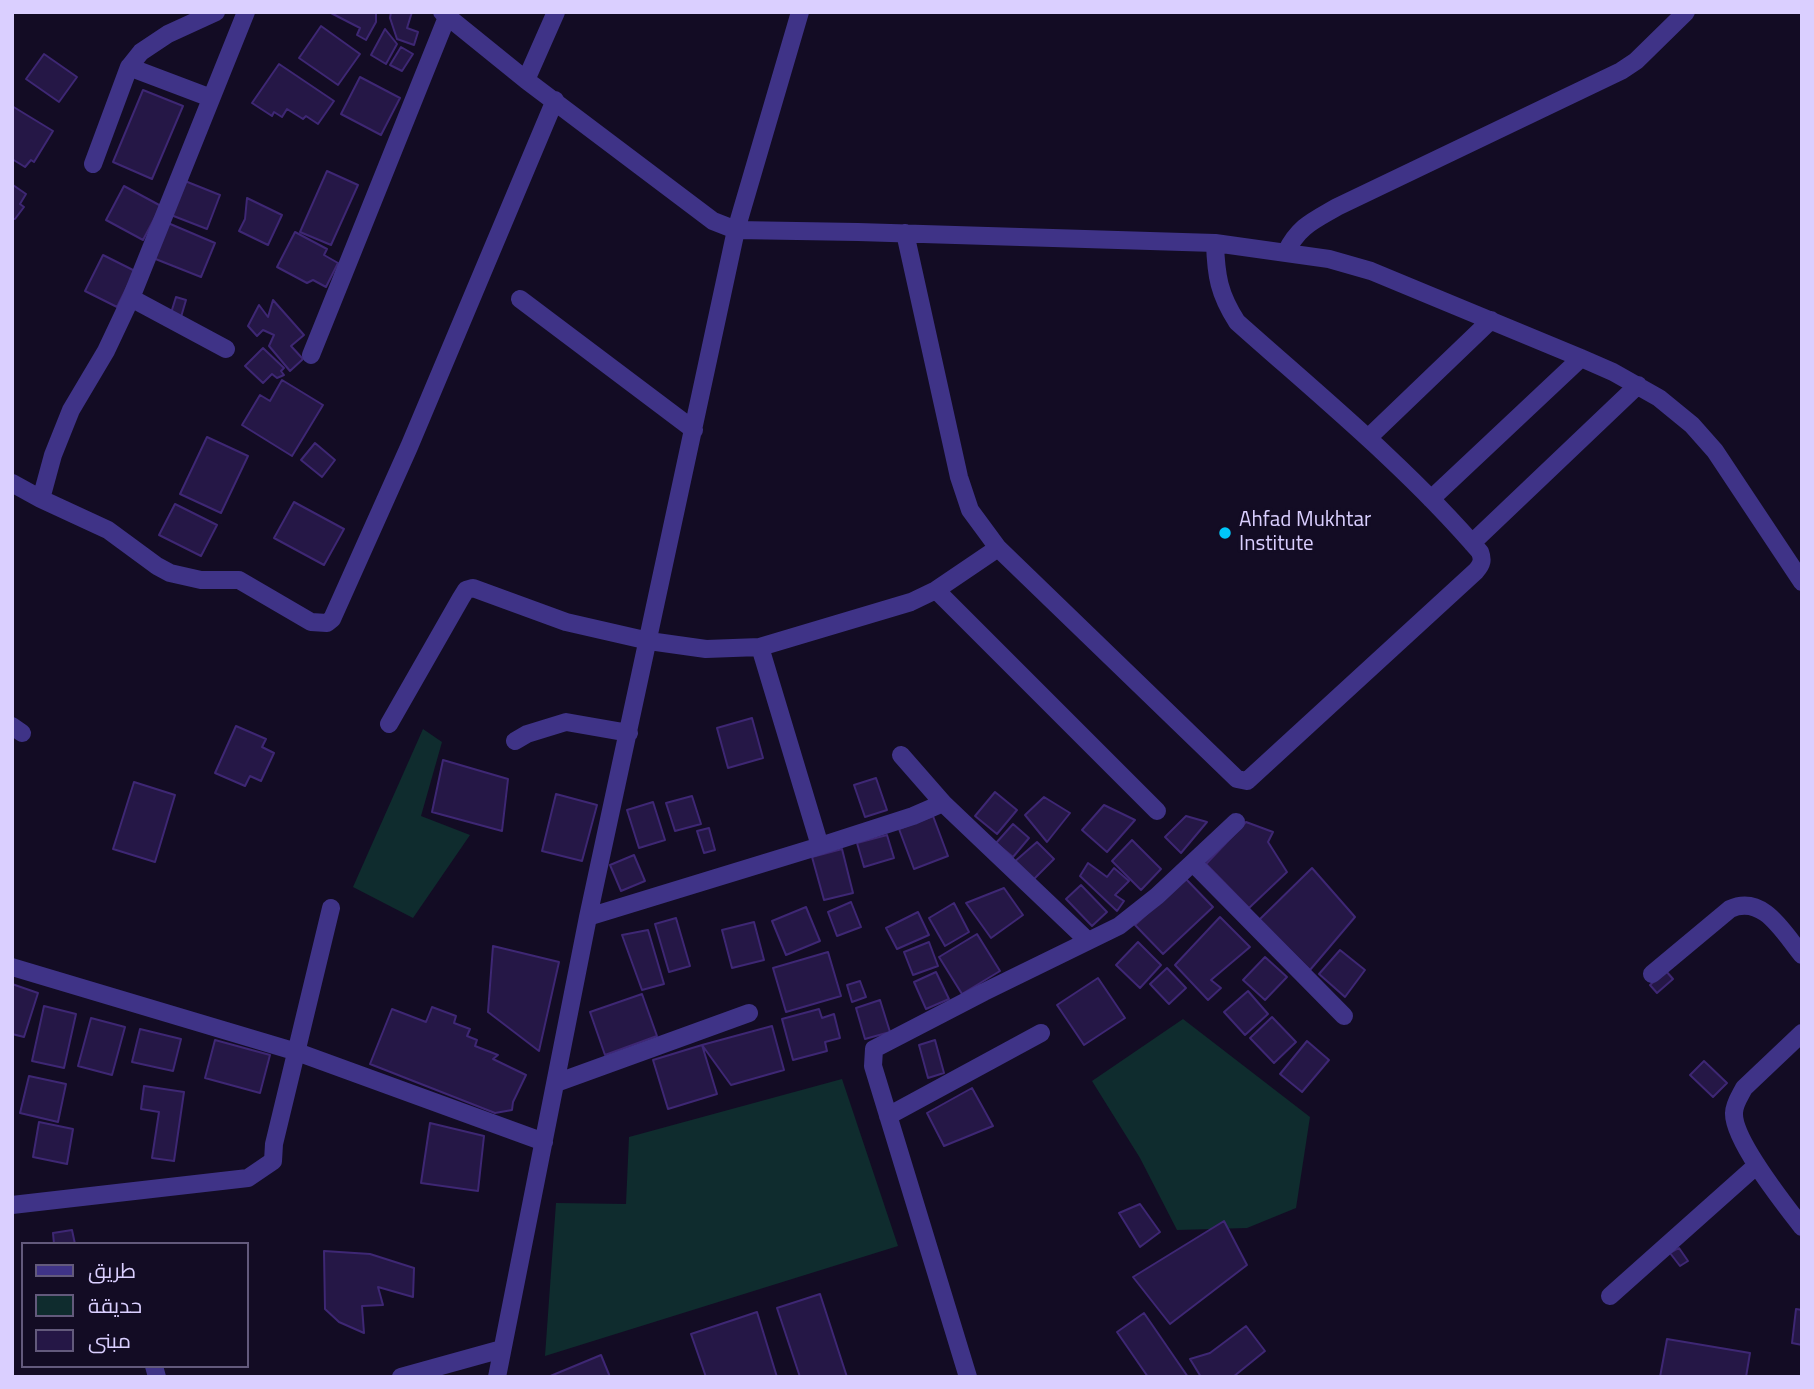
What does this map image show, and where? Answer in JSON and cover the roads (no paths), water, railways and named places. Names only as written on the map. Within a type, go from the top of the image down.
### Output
[{"type":"street","points":[[93,164],[129,67],[141,52],[168,34],[216,12]]},
{"type":"street","points":[[41,499],[53,455],[71,410],[106,351],[131,298],[246,12]]},
{"type":"street","points":[[526,80],[555,12]]},
{"type":"street","points":[[496,1377],[588,917],[736,230],[800,12]]},
{"type":"street","points":[[1286,252],[1294,236],[1311,222],[1337,207],[1621,71],[1643,54],[1686,12]]},
{"type":"street","points":[[311,355],[453,17],[526,80],[713,221],[736,230],[1215,243],[1329,259],[1361,268],[1491,320],[1638,385],[1677,411],[1715,451],[1802,582]]},
{"type":"street","points":[[129,67],[211,98]]},
{"type":"street","points":[[12,483],[108,530],[170,573],[201,580],[239,580],[311,622],[327,623],[332,619],[409,447],[555,100]]},
{"type":"street","points":[[905,233],[964,496],[970,510],[998,548],[1242,782],[1251,779],[1476,571],[1482,558],[1432,499],[1368,438],[1237,322],[1224,302],[1216,276],[1215,243]]},
{"type":"street","points":[[131,298],[226,349]]},
{"type":"street","points":[[520,299],[694,430]]},
{"type":"street","points":[[1368,438],[1491,320]]},
{"type":"street","points":[[1432,499],[1581,358]]},
{"type":"street","points":[[1472,543],[1638,385]]},
{"type":"street","points":[[389,724],[466,590],[480,589],[566,622],[649,641],[706,649],[760,647],[888,610],[936,590],[998,548]]},
{"type":"street","points":[[936,590],[1157,811]]},
{"type":"street","points":[[760,647],[820,846]]},
{"type":"street","points":[[515,741],[527,734],[566,722],[629,733]]},
{"type":"street","points":[[901,755],[943,803],[1087,940]]},
{"type":"street","points":[[588,917],[820,846],[943,803]]},
{"type":"street","points":[[968,1377],[873,1066],[874,1049],[1133,916],[1236,822]]},
{"type":"street","points":[[1193,863],[1344,1016]]},
{"type":"street","points":[[1652,974],[1738,905],[1750,904],[1768,914],[1802,954]]},
{"type":"street","points":[[12,1205],[248,1178],[273,1161],[274,1144],[331,908]]},
{"type":"street","points":[[12,967],[297,1052],[544,1142]]},
{"type":"street","points":[[556,1083],[748,1013]]},
{"type":"street","points":[[888,1116],[1041,1033]]},
{"type":"street","points":[[1802,1033],[1744,1088],[1737,1099],[1734,1115],[1738,1131],[1757,1165],[1802,1227]]},
{"type":"street","points":[[1610,1296],[1757,1165]]},
{"type":"street","points":[[401,1377],[502,1349]]},
{"type":"place","name":"Ahfad Mukhtar Institute","points":[[1225,533]]}]
